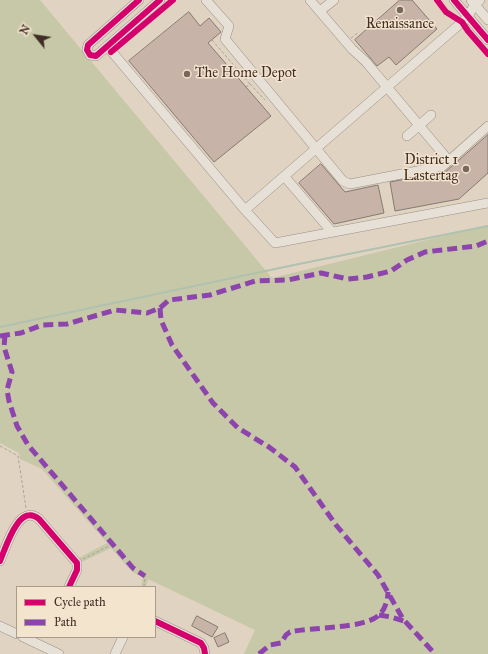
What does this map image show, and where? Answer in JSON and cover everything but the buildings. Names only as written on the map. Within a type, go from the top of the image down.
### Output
[{"type":"street","points":[[139,0],[88,46],[88,52],[90,55],[96,56],[160,0]]},
{"type":"street","points":[[206,0],[229,26],[225,39],[343,181],[350,184],[444,166],[488,126]]},
{"type":"street","points":[[310,0],[320,10],[329,23],[347,41],[449,161]]},
{"type":"street","points":[[320,10],[334,0]]},
{"type":"street","points":[[454,0],[488,40]]},
{"type":"street","points":[[245,210],[468,17],[475,2],[486,14]]},
{"type":"street","points":[[468,17],[486,14]]},
{"type":"street","points":[[107,46],[245,210],[276,243],[488,203]]},
{"type":"street","points":[[407,136],[431,115]]},
{"type":"street","points":[[284,176],[332,232]]},
{"type":"street","points":[[0,561],[19,520],[26,516],[34,516],[77,563],[77,570],[69,586]]},
{"type":"street","points":[[156,621],[200,643],[204,648],[205,654]]},
{"type":"street","points":[[0,626],[16,634]]},
{"type":"street","points":[[25,638],[59,654]]},
{"type":"street","points":[[42,646],[46,638]]},
{"type":"street","points":[[115,654],[123,638]]},
{"type":"path","points":[[347,41],[359,32]]},
{"type":"path","points":[[212,40],[265,101]]},
{"type":"path","points":[[246,87],[250,84]]},
{"type":"path","points":[[0,446],[18,456],[27,510]]},
{"type":"path","points":[[81,560],[113,544]]},
{"type":"path","points":[[144,586],[145,576]]},
{"type":"green space","points":[[0,0],[40,0],[272,278],[488,225],[488,654],[244,654],[255,630],[148,579],[146,586],[141,586],[143,577],[132,572],[111,548],[82,562],[79,558],[107,543],[42,469],[20,459],[19,453],[0,443]]},
{"type":"waterway","points":[[0,327],[488,226]]},
{"type":"marked path","points":[[0,336],[21,333],[42,325],[67,324],[115,310],[147,313],[160,308],[169,300],[210,295],[255,281],[288,280],[321,273],[348,279],[367,277],[391,271],[407,260],[425,252],[476,246],[488,241]]},
{"type":"marked path","points":[[160,308],[161,320],[172,345],[213,403],[238,428],[269,447],[295,467],[336,525],[378,575],[403,619],[435,654]]},
{"type":"marked path","points":[[5,335],[4,347],[12,372],[7,390],[9,401],[17,426],[28,445],[133,568],[145,576]]},
{"type":"marked path","points":[[259,654],[270,645],[281,643],[290,632],[337,627],[372,620],[383,610],[387,601],[388,592]]},
{"type":"marked path","points":[[379,615],[404,621]]},
{"type":"cycle path","points":[[139,0],[88,45],[87,50],[90,55],[96,56],[160,0]]},
{"type":"cycle path","points":[[111,52],[173,0]]},
{"type":"cycle path","points":[[437,0],[446,12],[462,22],[488,54]]},
{"type":"cycle path","points":[[454,0],[488,40]]},
{"type":"cycle path","points":[[0,561],[14,528],[25,516],[32,515],[39,519],[77,563],[77,570],[69,586]]},
{"type":"cycle path","points":[[156,621],[201,643],[205,654]]},
{"type":"place","name":"Renaissance","points":[[400,10]]},
{"type":"place","name":"The Home Depot","points":[[187,74]]},
{"type":"place","name":"District 1 Lastertag","points":[[466,169]]}]
